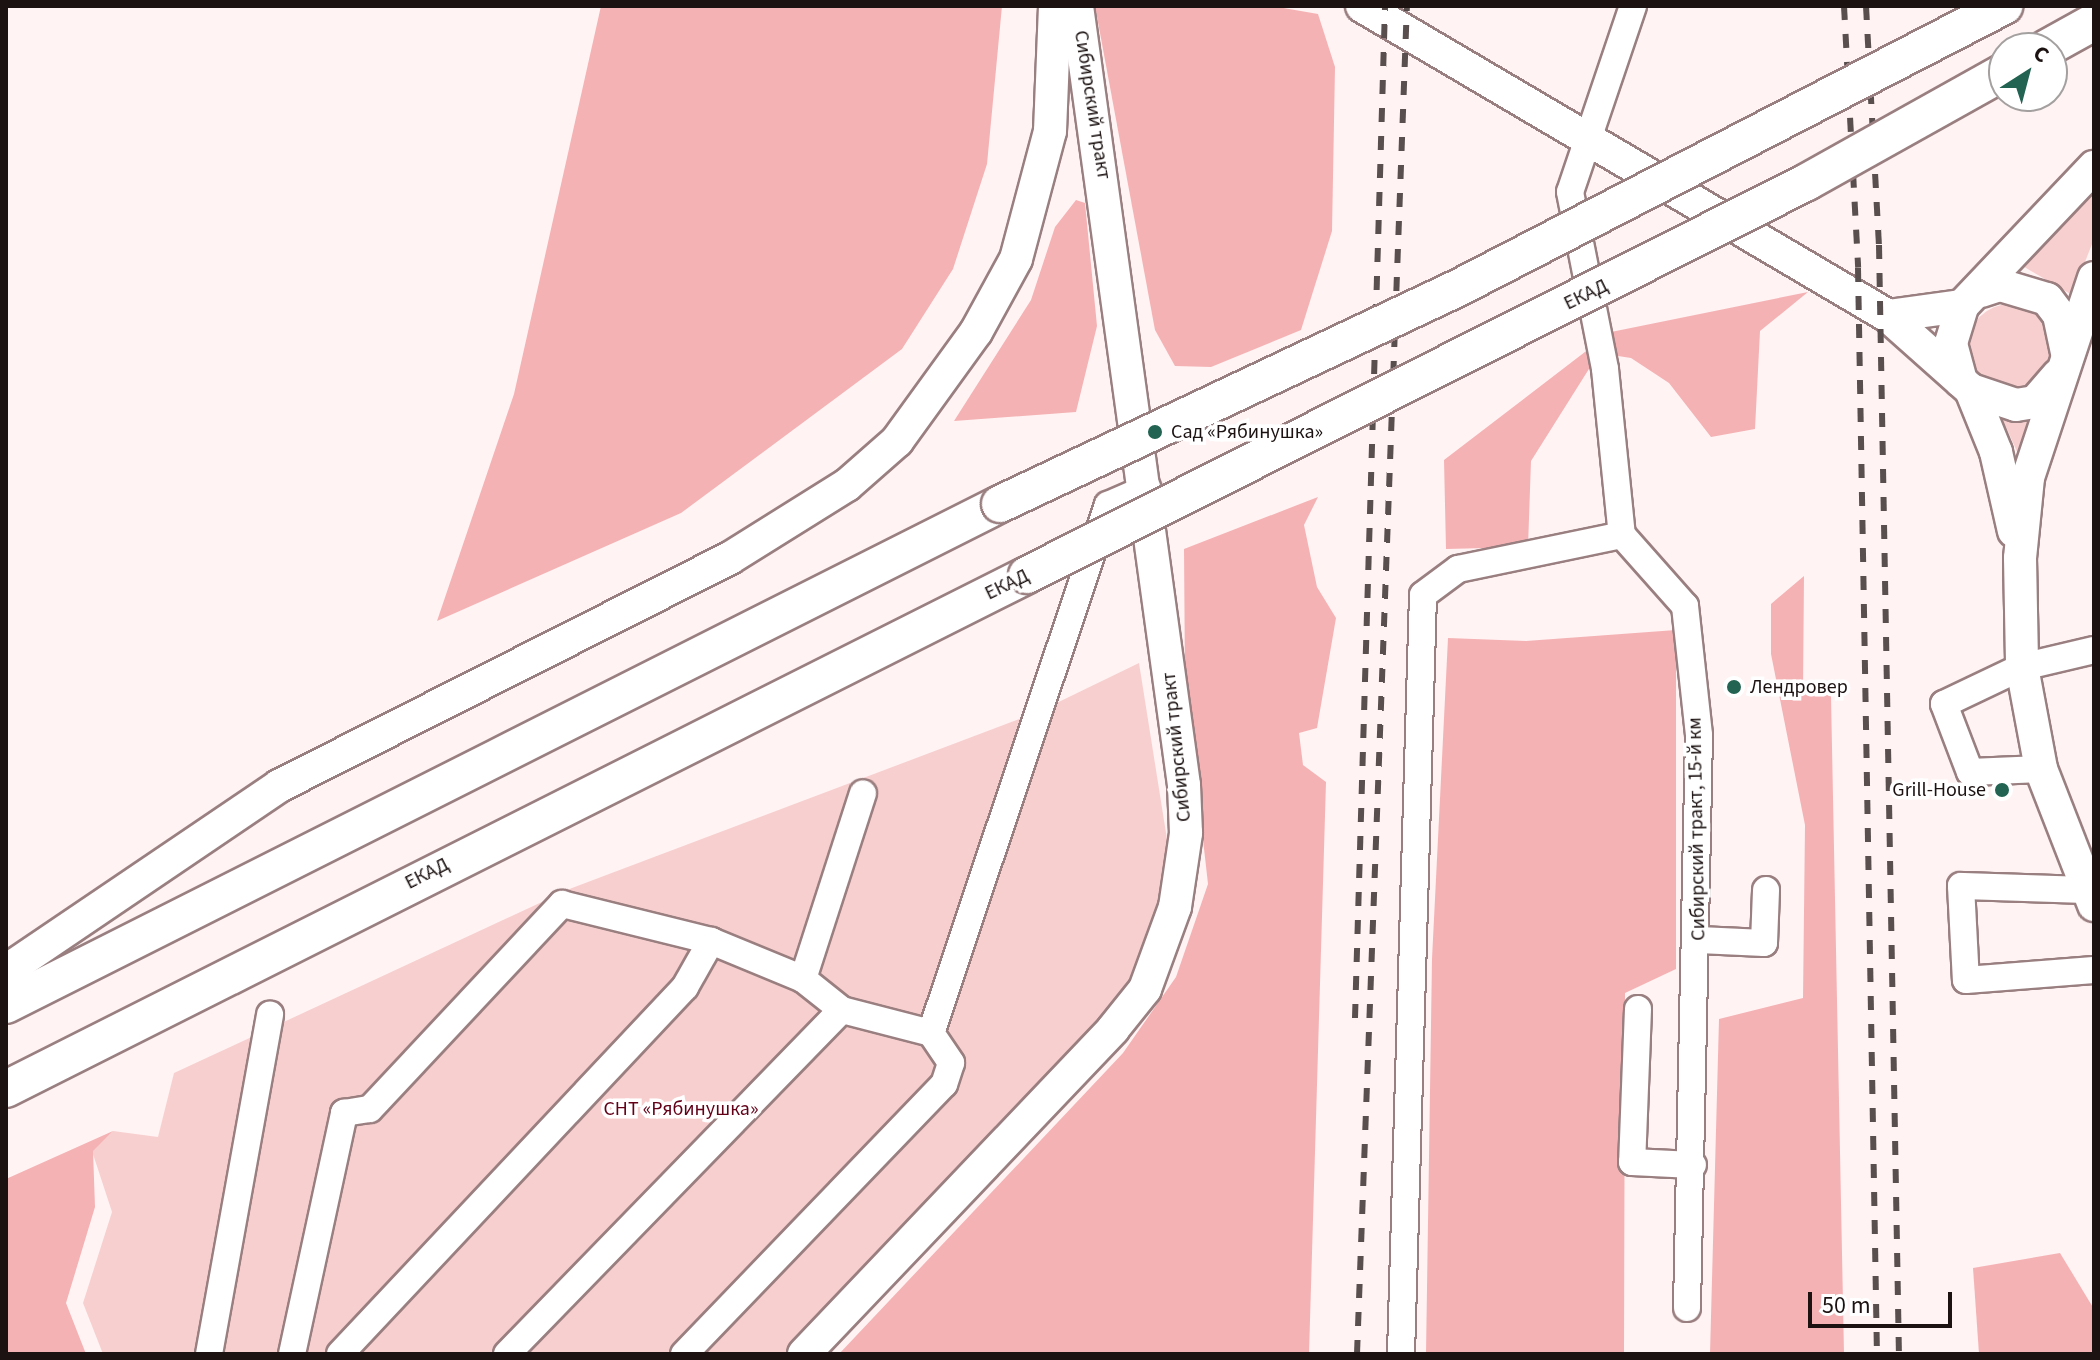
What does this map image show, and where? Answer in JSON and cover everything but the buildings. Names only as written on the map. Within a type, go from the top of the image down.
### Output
[{"type":"highway","points":[[6,1005],[1000,504],[1458,288],[2004,6]]},
{"type":"highway","points":[[2068,36],[2094,22]]},
{"type":"highway","name":"ЕКАД","points":[[6,1089],[1807,182],[1988,81]]},
{"type":"main road","points":[[6,971],[279,786],[730,558],[847,485],[897,441],[976,332],[1016,259],[1050,131],[1055,6]]},
{"type":"main road","name":"Сибирский тракт","points":[[804,1354],[1113,1029],[1145,989],[1167,932],[1186,833],[1147,488],[1077,6]]},
{"type":"main road","points":[[1362,6],[1583,140],[1888,316],[1966,385],[2016,405],[2035,402],[2062,364],[2059,315],[2047,299],[2000,285],[1971,298],[1888,316]]},
{"type":"main road","points":[[2020,558],[1996,452],[1951,343],[1971,298],[2094,167]]},
{"type":"main road","points":[[2091,898],[2041,769],[2022,667],[2020,558],[2028,478],[2062,364],[2094,278]]},
{"type":"street","points":[[1401,1354],[1423,595],[1458,569],[1622,535],[1605,369],[1570,192],[1583,140],[1633,6]]},
{"type":"street","points":[[1510,265],[1570,192]]},
{"type":"street","points":[[1580,252],[1638,268]]},
{"type":"street","points":[[931,1033],[1108,505],[1147,488]]},
{"type":"street","name":"Сибирский тракт, 15-й км","points":[[1622,535],[1685,606],[1699,735],[1699,940],[1687,1308]]},
{"type":"street","points":[[2041,769],[1970,772],[1944,704],[2022,667],[2094,650]]},
{"type":"street","points":[[803,979],[863,793]]},
{"type":"street","points":[[2091,898],[1961,886],[1966,980],[2094,970]]},
{"type":"street","points":[[1699,940],[1764,943],[1766,890]]},
{"type":"street","points":[[292,1354],[344,1113],[370,1109],[562,904],[711,941],[803,979],[842,1010],[931,1033],[951,1063],[944,1084],[684,1354]]},
{"type":"street","points":[[340,1354],[685,987],[711,941]]},
{"type":"street","points":[[1638,1009],[1632,1162],[1693,1165]]},
{"type":"street","points":[[507,1354],[842,1010]]},
{"type":"street","points":[[209,1354],[270,1014]]},
{"type":"green space","points":[[2094,184],[2094,239],[2072,295],[2021,265]]},
{"type":"green space","points":[[2010,304],[2026,307],[2040,316],[2049,330],[2052,346],[2049,362],[2040,376],[2026,385],[2010,388],[1994,385],[1980,376],[1971,362],[1968,346],[1971,330],[1980,316],[1994,307]]},
{"type":"green space","points":[[2003,420],[2030,420],[2018,454]]},
{"type":"green space","name":"СНТ «Рябинушка»","points":[[1139,663],[1173,877],[1146,955],[1115,1012],[788,1354],[103,1354],[83,1303],[112,1212],[92,1151],[113,1131],[158,1137],[174,1073],[572,888],[1038,712]]},
{"type":"shaded area","points":[[601,6],[1002,6],[987,164],[953,269],[902,349],[681,513],[437,621],[514,394]]},
{"type":"shaded area","points":[[1095,6],[1272,6],[1318,14],[1335,67],[1332,231],[1301,330],[1211,367],[1175,366],[1155,330]]},
{"type":"shaded area","points":[[1076,200],[1085,203],[1097,326],[1076,412],[954,421],[1031,300],[1055,227]]},
{"type":"shaded area","points":[[1808,292],[1760,331],[1755,429],[1711,437],[1669,383],[1631,358],[1599,353],[1531,461],[1528,547],[1446,549],[1444,460],[1611,332]]},
{"type":"shaded area","points":[[1318,497],[1304,525],[1317,587],[1336,618],[1317,728],[1299,733],[1303,765],[1326,782],[1309,1354],[839,1354],[1123,1053],[1176,977],[1208,884],[1185,680],[1184,549]]},
{"type":"shaded area","points":[[1804,576],[1803,689],[1831,696],[1844,1354],[1710,1354],[1719,1019],[1803,998],[1805,825],[1771,654],[1771,604]]},
{"type":"shaded area","points":[[1676,630],[1676,969],[1625,993],[1624,1354],[1426,1354],[1432,959],[1448,638],[1526,641]]},
{"type":"shaded area","points":[[113,1131],[93,1151],[95,1207],[66,1303],[86,1354],[6,1354],[6,1179]]},
{"type":"shaded area","points":[[2060,1253],[2094,1309],[2094,1354],[1979,1354],[1973,1268]]},
{"type":"railway","points":[[1355,1018],[1385,6]]},
{"type":"railway","points":[[1357,1354],[1407,6]]},
{"type":"railway","points":[[1844,6],[1858,268],[1877,1354]]},
{"type":"railway","points":[[1866,6],[1879,245],[1899,1354]]},
{"type":"place","name":"Сад «Рябинушка»","points":[[1155,432]]},
{"type":"place","name":"Лендровер","points":[[1734,687]]},
{"type":"place","name":"Grill-House","points":[[2002,790]]}]
